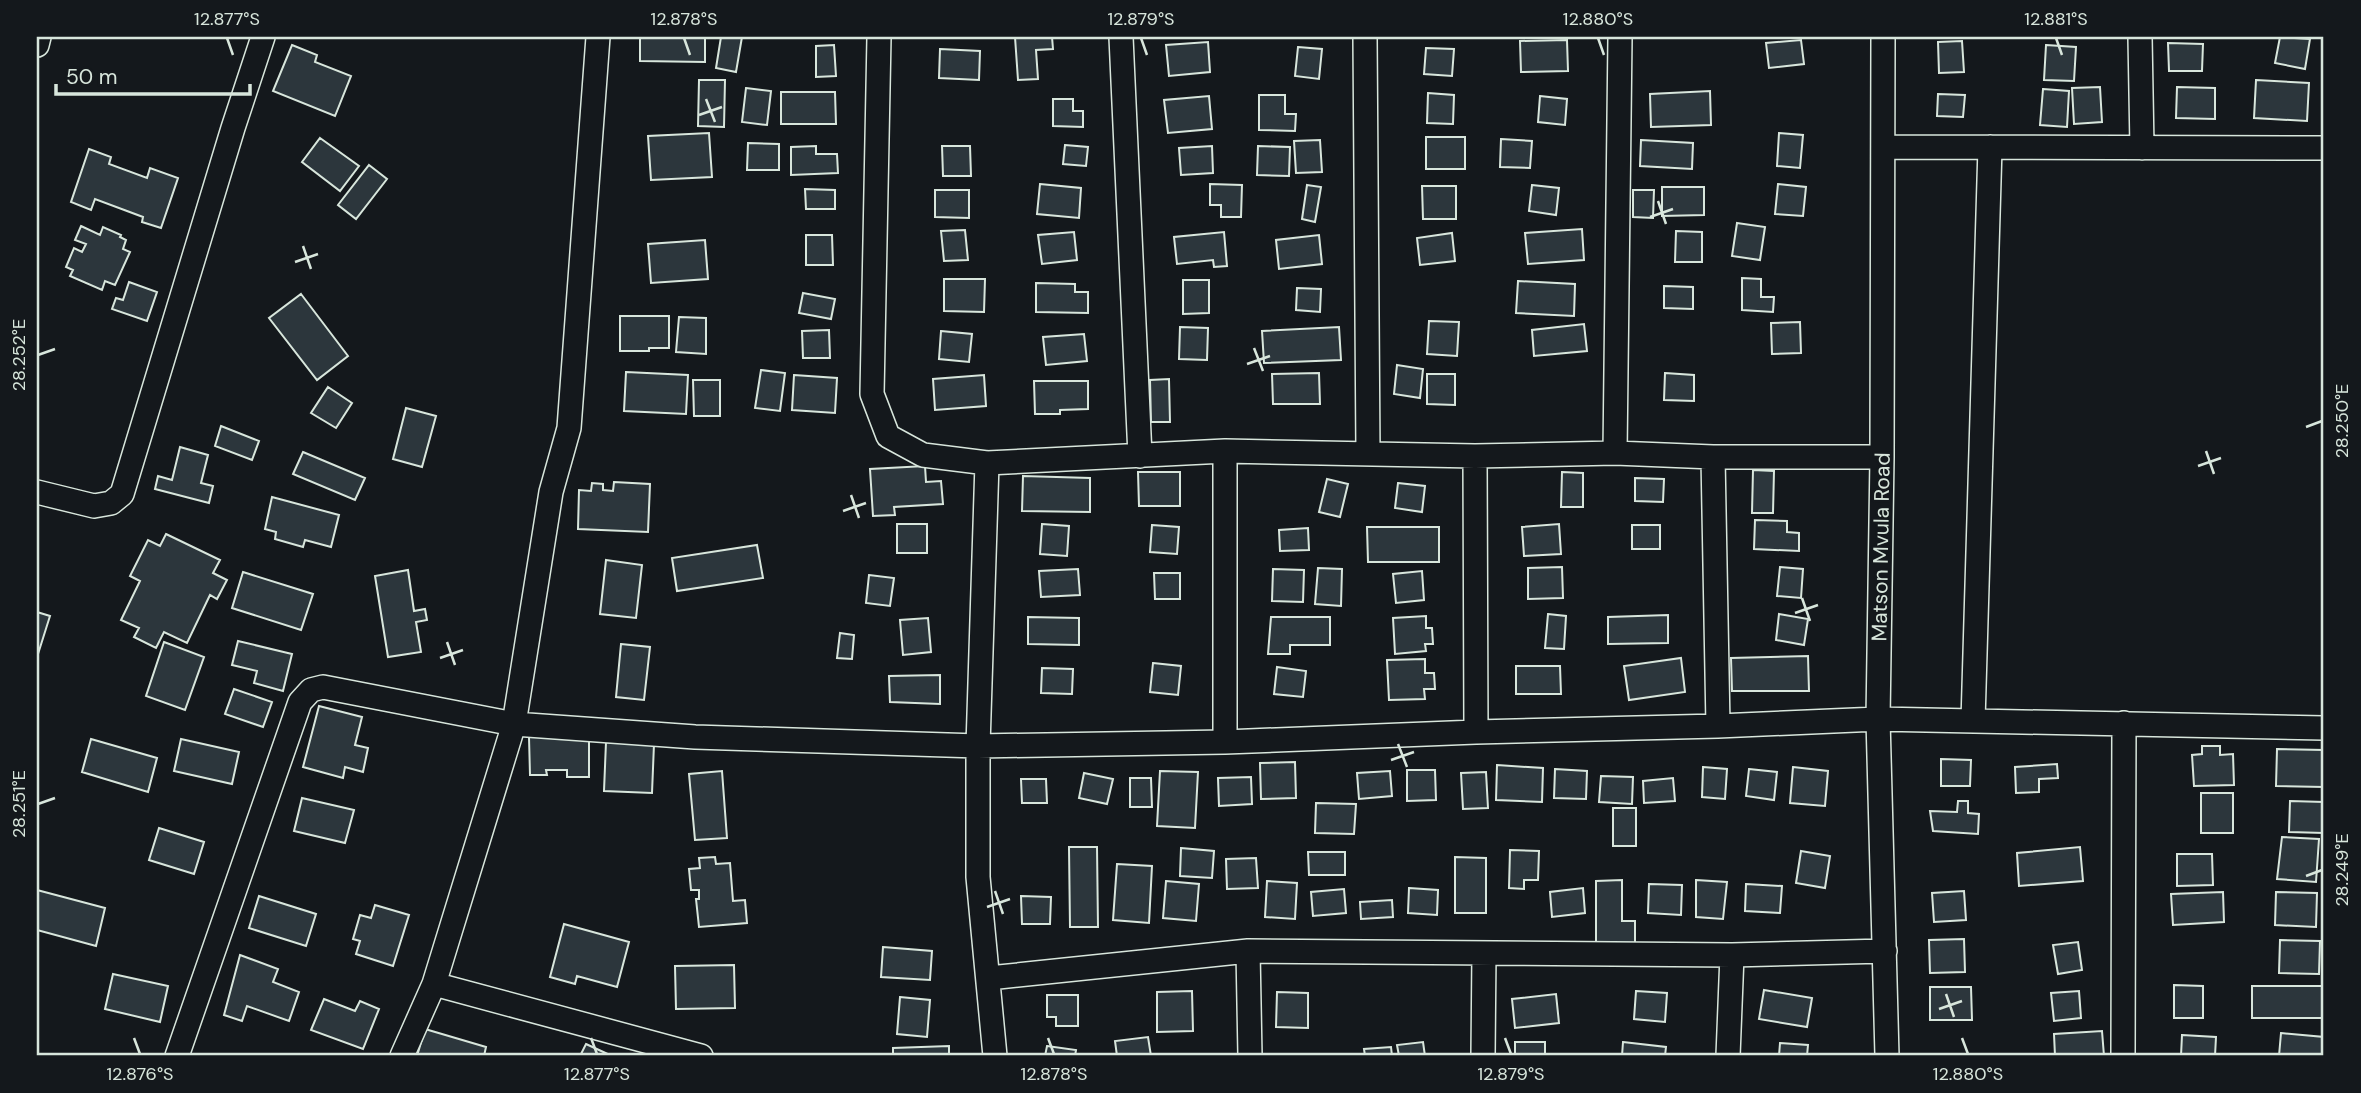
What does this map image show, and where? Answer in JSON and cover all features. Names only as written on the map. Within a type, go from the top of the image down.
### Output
[{"type":"street","points":[[37,45],[39,37]]},
{"type":"street","points":[[37,492],[94,506],[111,503],[122,494],[263,37]]},
{"type":"street","points":[[402,1056],[434,984],[514,723],[551,492],[569,428],[598,37]]},
{"type":"street","points":[[879,37],[872,394],[888,436],[923,455],[986,463],[1225,451],[1475,456],[1615,453],[1713,457],[1882,457]]},
{"type":"street","points":[[1121,37],[1140,456]]},
{"type":"street","points":[[1365,37],[1368,453]]},
{"type":"street","points":[[1615,453],[1620,37]]},
{"type":"street","name":"Matson Mvula Road","points":[[1883,37],[1878,719],[1887,1056]]},
{"type":"street","points":[[2140,37],[2142,148]]},
{"type":"street","points":[[1884,147],[2324,148]]},
{"type":"street","points":[[1973,720],[1990,147]]},
{"type":"street","points":[[1224,742],[1225,451]]},
{"type":"street","points":[[1475,456],[1476,732]]},
{"type":"street","points":[[1713,457],[1718,726]]},
{"type":"street","points":[[986,463],[978,746],[978,877],[995,1056]]},
{"type":"street","points":[[177,1056],[300,702],[311,690],[323,687],[514,723],[695,737],[978,746],[1224,742],[1878,719],[2324,728]]},
{"type":"street","points":[[2123,1056],[2124,723]]},
{"type":"street","points":[[989,978],[1248,951],[1732,954],[1885,951]]},
{"type":"street","points":[[1248,951],[1250,1056]]},
{"type":"street","points":[[1483,1056],[1484,953]]},
{"type":"street","points":[[1728,1056],[1732,954]]},
{"type":"street","points":[[434,984],[701,1056]]},
{"type":"building","points":[[640,37],[705,37],[705,62],[640,61]]},
{"type":"building","points":[[721,37],[742,37],[736,72],[716,68]]},
{"type":"building","points":[[1015,37],[1052,37],[1053,49],[1036,50],[1038,79],[1018,80]]},
{"type":"building","points":[[2280,37],[2310,39],[2305,69],[2275,63]]},
{"type":"building","points":[[1567,40],[1568,71],[1521,72],[1520,41]]},
{"type":"building","points":[[1801,40],[1804,64],[1769,68],[1766,43]]},
{"type":"building","points":[[1962,41],[1964,72],[1939,73],[1938,42]]},
{"type":"building","points":[[1208,42],[1210,72],[1169,76],[1166,45]]},
{"type":"building","points":[[2168,43],[2203,44],[2202,71],[2169,71]]},
{"type":"building","points":[[292,45],[317,55],[315,62],[351,76],[335,116],[273,91]]},
{"type":"building","points":[[834,45],[836,76],[816,77],[816,46]]},
{"type":"building","points":[[2046,45],[2076,47],[2074,81],[2044,80]]},
{"type":"building","points":[[1298,47],[1322,49],[1319,79],[1295,76]]},
{"type":"building","points":[[1426,48],[1454,49],[1452,76],[1424,74]]},
{"type":"building","points":[[940,49],[980,51],[979,80],[939,78]]},
{"type":"building","points":[[699,80],[725,80],[724,127],[698,126]]},
{"type":"building","points":[[2256,80],[2309,83],[2307,121],[2254,118]]},
{"type":"building","points":[[2100,87],[2102,122],[2074,124],[2072,88]]},
{"type":"building","points":[[2177,87],[2215,88],[2215,119],[2176,118]]},
{"type":"building","points":[[746,88],[771,91],[767,125],[742,122]]},
{"type":"building","points":[[2043,89],[2069,91],[2067,127],[2040,125]]},
{"type":"building","points":[[1710,91],[1711,125],[1651,127],[1650,94]]},
{"type":"building","points":[[781,92],[835,92],[836,124],[781,124]]},
{"type":"building","points":[[1428,93],[1454,95],[1453,124],[1427,123]]},
{"type":"building","points":[[1938,94],[1965,95],[1963,117],[1937,116]]},
{"type":"building","points":[[1259,95],[1285,95],[1285,114],[1296,114],[1295,131],[1259,130]]},
{"type":"building","points":[[1209,96],[1212,129],[1168,133],[1164,100]]},
{"type":"building","points":[[1540,96],[1567,99],[1565,125],[1538,122]]},
{"type":"building","points":[[1053,99],[1073,99],[1073,111],[1083,111],[1083,127],[1053,126]]},
{"type":"building","points":[[709,133],[712,177],[651,180],[648,136]]},
{"type":"building","points":[[1779,133],[1803,135],[1800,168],[1777,166]]},
{"type":"building","points":[[1426,137],[1465,137],[1465,169],[1426,169]]},
{"type":"building","points":[[320,138],[359,166],[340,191],[302,162]]},
{"type":"building","points":[[1501,139],[1532,141],[1530,168],[1500,167]]},
{"type":"building","points":[[1320,140],[1322,172],[1296,173],[1294,141]]},
{"type":"building","points":[[1641,140],[1693,143],[1692,169],[1640,166]]},
{"type":"building","points":[[748,143],[779,144],[779,170],[747,170]]},
{"type":"building","points":[[1065,145],[1088,147],[1086,166],[1063,164]]},
{"type":"building","points":[[816,146],[816,154],[837,154],[838,173],[791,175],[791,147]]},
{"type":"building","points":[[942,146],[970,146],[971,176],[943,176]]},
{"type":"building","points":[[1212,146],[1213,173],[1181,175],[1179,148]]},
{"type":"building","points":[[1258,146],[1290,147],[1289,176],[1257,175]]},
{"type":"building","points":[[89,149],[111,157],[109,164],[147,178],[150,168],[178,178],[161,228],[142,222],[143,217],[95,199],[91,210],[71,202]]},
{"type":"building","points":[[369,165],[387,179],[356,219],[338,205]]},
{"type":"building","points":[[1040,184],[1081,188],[1079,218],[1037,214]]},
{"type":"building","points":[[1210,184],[1242,185],[1241,217],[1221,217],[1221,205],[1210,205]]},
{"type":"building","points":[[1778,184],[1806,187],[1803,216],[1775,214]]},
{"type":"building","points":[[1307,185],[1321,187],[1315,222],[1302,219]]},
{"type":"building","points":[[1532,185],[1559,188],[1556,215],[1529,211]]},
{"type":"building","points":[[1422,186],[1456,186],[1456,219],[1423,219]]},
{"type":"building","points":[[1662,187],[1704,187],[1704,215],[1662,216]]},
{"type":"building","points":[[805,189],[835,190],[835,209],[806,209]]},
{"type":"building","points":[[935,190],[969,190],[969,218],[935,217]]},
{"type":"building","points":[[1633,190],[1654,190],[1653,218],[1633,217]]},
{"type":"building","points":[[1737,223],[1765,227],[1760,260],[1732,256]]},
{"type":"building","points":[[81,226],[100,235],[103,227],[126,240],[123,249],[130,252],[115,285],[105,281],[102,290],[70,276],[73,270],[66,267],[74,248],[82,252],[86,244],[75,240]]},
{"type":"building","points":[[1582,229],[1584,260],[1528,264],[1525,233]]},
{"type":"building","points":[[965,230],[968,260],[944,261],[941,231]]},
{"type":"building","points":[[1676,231],[1702,232],[1702,262],[1675,262]]},
{"type":"building","points":[[1074,232],[1077,260],[1042,264],[1038,235]]},
{"type":"building","points":[[1224,232],[1227,266],[1214,267],[1213,260],[1177,264],[1174,237]]},
{"type":"building","points":[[1452,233],[1455,261],[1420,265],[1417,238]]},
{"type":"building","points":[[806,235],[832,235],[833,265],[806,265]]},
{"type":"building","points":[[1319,235],[1322,264],[1279,269],[1276,240]]},
{"type":"building","points":[[705,240],[708,279],[651,283],[648,244]]},
{"type":"building","points":[[1742,278],[1761,279],[1761,297],[1774,297],[1773,312],[1742,310]]},
{"type":"building","points":[[944,279],[985,279],[984,312],[944,311]]},
{"type":"building","points":[[1183,280],[1209,280],[1209,313],[1183,314]]},
{"type":"building","points":[[1518,281],[1575,284],[1574,316],[1516,313]]},
{"type":"building","points":[[129,282],[157,292],[147,321],[112,309],[116,298],[123,300]]},
{"type":"building","points":[[1036,283],[1075,284],[1075,292],[1088,292],[1088,313],[1036,312]]},
{"type":"building","points":[[1664,286],[1693,287],[1693,309],[1664,308]]},
{"type":"building","points":[[1297,288],[1321,289],[1320,312],[1296,310]]},
{"type":"building","points":[[803,293],[835,299],[831,319],[799,313]]},
{"type":"building","points":[[301,294],[348,356],[317,380],[269,318]]},
{"type":"building","points":[[620,316],[669,316],[669,348],[620,351]]},
{"type":"building","points":[[679,317],[706,318],[706,354],[676,352]]},
{"type":"building","points":[[1429,321],[1459,322],[1457,356],[1427,354]]},
{"type":"building","points":[[1800,322],[1801,353],[1772,354],[1771,323]]},
{"type":"building","points":[[1584,324],[1587,351],[1534,356],[1532,330]]},
{"type":"building","points":[[1180,327],[1208,328],[1207,360],[1179,359]]},
{"type":"building","points":[[1339,327],[1341,360],[1264,363],[1262,331]]},
{"type":"building","points":[[829,330],[830,358],[803,358],[802,331]]},
{"type":"building","points":[[941,331],[972,334],[969,362],[939,359]]},
{"type":"building","points":[[1084,334],[1087,361],[1046,365],[1043,337]]},
{"type":"building","points":[[1397,365],[1423,369],[1420,398],[1394,394]]},
{"type":"building","points":[[761,370],[785,373],[780,411],[755,408]]},
{"type":"building","points":[[626,372],[688,375],[686,414],[624,411]]},
{"type":"building","points":[[1319,373],[1320,404],[1273,404],[1272,374]]},
{"type":"building","points":[[1665,373],[1694,375],[1694,401],[1664,400]]},
{"type":"building","points":[[1427,374],[1455,374],[1455,405],[1427,404]]},
{"type":"building","points":[[794,375],[837,378],[835,413],[792,410]]},
{"type":"building","points":[[984,375],[986,406],[935,410],[933,379]]},
{"type":"building","points":[[1169,379],[1170,422],[1151,422],[1150,380]]},
{"type":"building","points":[[693,380],[720,380],[720,416],[694,416]]},
{"type":"building","points":[[1034,381],[1088,381],[1088,409],[1060,410],[1060,414],[1035,414]]},
{"type":"building","points":[[328,387],[352,403],[336,428],[311,413]]},
{"type":"building","points":[[406,408],[436,416],[422,467],[393,459]]},
{"type":"building","points":[[221,426],[259,441],[252,460],[215,446]]},
{"type":"building","points":[[180,447],[208,455],[201,483],[213,486],[209,503],[155,489],[158,476],[172,480]]},
{"type":"building","points":[[303,452],[365,478],[355,500],[293,474]]},
{"type":"building","points":[[925,466],[926,482],[941,481],[943,504],[894,507],[895,515],[873,516],[870,469]]},
{"type":"building","points":[[1753,470],[1774,471],[1773,513],[1752,513]]},
{"type":"building","points":[[1138,472],[1180,472],[1180,506],[1139,506]]},
{"type":"building","points":[[1562,472],[1583,473],[1583,507],[1561,507]]},
{"type":"building","points":[[1023,476],[1090,478],[1090,512],[1022,511]]},
{"type":"building","points":[[1635,478],[1664,479],[1663,502],[1635,501]]},
{"type":"building","points":[[1327,479],[1348,484],[1340,517],[1319,512]]},
{"type":"building","points":[[614,482],[650,484],[648,532],[578,529],[579,490],[591,491],[592,483],[603,484],[603,490],[613,491]]},
{"type":"building","points":[[1398,483],[1425,486],[1422,512],[1395,508]]},
{"type":"building","points":[[272,497],[339,515],[331,547],[305,540],[303,547],[275,539],[276,532],[265,529]]},
{"type":"building","points":[[1755,520],[1787,521],[1787,532],[1799,533],[1799,551],[1754,549]]},
{"type":"building","points":[[897,524],[927,524],[927,553],[897,553]]},
{"type":"building","points":[[1042,524],[1069,526],[1067,556],[1040,554]]},
{"type":"building","points":[[1559,524],[1561,554],[1524,556],[1522,527]]},
{"type":"building","points":[[1152,525],[1179,527],[1177,554],[1150,552]]},
{"type":"building","points":[[1632,525],[1660,525],[1660,549],[1632,549]]},
{"type":"building","points":[[1367,527],[1439,527],[1439,562],[1368,562]]},
{"type":"building","points":[[1308,528],[1309,550],[1280,551],[1279,530]]},
{"type":"building","points":[[166,534],[220,560],[213,573],[227,580],[217,599],[210,595],[187,643],[164,632],[156,648],[134,637],[139,628],[121,620],[140,581],[130,576],[148,540],[160,546]]},
{"type":"building","points":[[757,545],[763,578],[677,591],[672,558]]},
{"type":"building","points":[[606,560],[642,565],[636,618],[600,614]]},
{"type":"building","points":[[1562,567],[1563,598],[1528,599],[1528,568]]},
{"type":"building","points":[[1780,567],[1803,569],[1801,598],[1777,596]]},
{"type":"building","points":[[1318,568],[1342,569],[1341,606],[1315,604]]},
{"type":"building","points":[[1078,569],[1080,595],[1041,597],[1039,571]]},
{"type":"building","points":[[1273,569],[1304,570],[1303,602],[1272,601]]},
{"type":"building","points":[[408,570],[414,611],[425,609],[427,620],[416,622],[421,652],[388,657],[375,576]]},
{"type":"building","points":[[1422,571],[1424,600],[1396,603],[1393,574]]},
{"type":"building","points":[[243,572],[313,594],[301,630],[232,608]]},
{"type":"building","points":[[1154,573],[1180,573],[1180,599],[1155,599]]},
{"type":"building","points":[[869,575],[894,578],[890,606],[866,603]]},
{"type":"building","points":[[37,612],[50,616],[38,654],[37,654]]},
{"type":"building","points":[[1548,614],[1566,616],[1564,649],[1545,648]]},
{"type":"building","points":[[1779,614],[1808,619],[1804,645],[1776,640]]},
{"type":"building","points":[[1668,615],[1668,643],[1608,644],[1608,617]]},
{"type":"building","points":[[1426,616],[1426,628],[1432,628],[1433,644],[1425,644],[1426,651],[1395,654],[1393,618]]},
{"type":"building","points":[[1028,617],[1079,618],[1079,645],[1028,644]]},
{"type":"building","points":[[1271,617],[1330,617],[1330,645],[1290,645],[1290,654],[1268,654]]},
{"type":"building","points":[[928,618],[931,652],[903,655],[900,620]]},
{"type":"building","points":[[840,633],[854,635],[852,659],[837,658]]},
{"type":"building","points":[[238,641],[292,654],[283,691],[254,683],[257,671],[232,665]]},
{"type":"building","points":[[164,642],[204,657],[185,710],[146,696]]},
{"type":"building","points":[[621,644],[650,647],[644,700],[616,697]]},
{"type":"building","points":[[1808,656],[1809,691],[1732,691],[1731,658]]},
{"type":"building","points":[[1681,658],[1685,692],[1629,700],[1624,666]]},
{"type":"building","points":[[1425,659],[1425,673],[1434,673],[1435,689],[1424,689],[1425,699],[1389,700],[1387,660]]},
{"type":"building","points":[[1153,663],[1181,666],[1178,695],[1150,692]]},
{"type":"building","points":[[1516,666],[1560,666],[1561,694],[1516,694]]},
{"type":"building","points":[[1277,667],[1306,671],[1303,697],[1274,694]]},
{"type":"building","points":[[1042,668],[1073,669],[1072,694],[1041,693]]},
{"type":"building","points":[[940,675],[940,704],[890,702],[889,676]]},
{"type":"building","points":[[234,689],[272,702],[263,727],[225,714]]},
{"type":"building","points":[[319,706],[362,717],[355,745],[368,748],[363,772],[345,767],[343,778],[303,767]]},
{"type":"building","points":[[529,737],[589,737],[589,777],[567,777],[567,770],[546,770],[547,775],[530,775]]},
{"type":"building","points":[[91,739],[157,758],[148,792],[82,772]]},
{"type":"building","points":[[181,739],[239,752],[232,784],[174,771]]},
{"type":"building","points":[[606,742],[654,744],[652,793],[604,791]]},
{"type":"building","points":[[2202,746],[2220,746],[2220,755],[2233,754],[2234,785],[2194,786],[2192,755],[2202,754]]},
{"type":"building","points":[[2277,749],[2324,750],[2324,787],[2276,786]]},
{"type":"building","points":[[1941,759],[1971,760],[1970,786],[1941,786]]},
{"type":"building","points":[[1295,762],[1296,798],[1261,799],[1260,763]]},
{"type":"building","points":[[2057,764],[2058,778],[2039,779],[2039,792],[2016,793],[2015,767]]},
{"type":"building","points":[[1497,765],[1543,768],[1542,802],[1496,800]]},
{"type":"building","points":[[1703,767],[1727,769],[1725,799],[1702,797]]},
{"type":"building","points":[[1793,767],[1828,771],[1825,806],[1790,803]]},
{"type":"building","points":[[1555,769],[1587,771],[1586,799],[1554,798]]},
{"type":"building","points":[[1749,769],[1777,772],[1774,800],[1746,796]]},
{"type":"building","points":[[1407,770],[1435,770],[1436,800],[1407,801]]},
{"type":"building","points":[[722,771],[727,838],[695,840],[689,774]]},
{"type":"building","points":[[1160,771],[1198,772],[1195,828],[1157,826]]},
{"type":"building","points":[[1390,771],[1392,796],[1359,799],[1357,773]]},
{"type":"building","points":[[1486,772],[1488,808],[1463,809],[1461,773]]},
{"type":"building","points":[[1084,773],[1113,779],[1107,804],[1079,798]]},
{"type":"building","points":[[1601,776],[1633,777],[1632,804],[1599,802]]},
{"type":"building","points":[[1251,777],[1252,804],[1219,806],[1218,778]]},
{"type":"building","points":[[1130,778],[1151,778],[1152,807],[1130,807]]},
{"type":"building","points":[[1673,778],[1675,801],[1644,803],[1643,781]]},
{"type":"building","points":[[1021,779],[1046,779],[1047,803],[1022,803]]},
{"type":"building","points":[[2201,793],[2233,793],[2233,833],[2201,833]]},
{"type":"building","points":[[302,798],[354,810],[345,843],[294,831]]},
{"type":"building","points":[[1958,801],[1968,801],[1968,813],[1979,814],[1978,834],[1933,831],[1930,811],[1957,812]]},
{"type":"building","points":[[2290,801],[2324,802],[2324,833],[2289,832]]},
{"type":"building","points":[[1316,803],[1356,804],[1354,834],[1315,833]]},
{"type":"building","points":[[1613,808],[1636,808],[1636,846],[1613,846]]},
{"type":"building","points":[[159,828],[204,842],[194,874],[149,860]]},
{"type":"building","points":[[2282,837],[2319,839],[2316,882],[2277,879]]},
{"type":"building","points":[[1069,847],[1097,847],[1098,927],[1070,927]]},
{"type":"building","points":[[2080,847],[2083,881],[2019,886],[2017,853]]},
{"type":"building","points":[[1181,848],[1214,851],[1212,878],[1180,876]]},
{"type":"building","points":[[1510,850],[1539,851],[1538,880],[1524,880],[1524,889],[1509,888]]},
{"type":"building","points":[[1801,851],[1830,856],[1825,888],[1796,883]]},
{"type":"building","points":[[1308,852],[1345,852],[1345,875],[1309,875]]},
{"type":"building","points":[[2177,854],[2212,854],[2213,885],[2177,886]]},
{"type":"building","points":[[715,857],[716,864],[730,863],[733,901],[745,900],[747,923],[699,927],[696,899],[699,899],[699,890],[691,890],[689,869],[700,868],[699,858]]},
{"type":"building","points":[[1455,857],[1486,858],[1486,913],[1455,913]]},
{"type":"building","points":[[1256,858],[1258,888],[1227,889],[1226,859]]},
{"type":"building","points":[[1117,864],[1152,866],[1149,923],[1113,920]]},
{"type":"building","points":[[1622,880],[1622,921],[1635,921],[1635,943],[1596,943],[1596,881]]},
{"type":"building","points":[[1696,880],[1727,882],[1723,919],[1696,917]]},
{"type":"building","points":[[1166,881],[1199,884],[1196,921],[1163,918]]},
{"type":"building","points":[[1267,881],[1297,883],[1295,919],[1265,917]]},
{"type":"building","points":[[1649,884],[1682,885],[1681,915],[1648,913]]},
{"type":"building","points":[[1746,884],[1782,886],[1780,913],[1745,911]]},
{"type":"building","points":[[1409,888],[1438,890],[1437,915],[1408,913]]},
{"type":"building","points":[[1583,888],[1585,913],[1552,917],[1550,892]]},
{"type":"building","points":[[1344,889],[1346,913],[1313,916],[1311,892]]},
{"type":"building","points":[[37,890],[105,908],[96,946],[37,930]]},
{"type":"building","points":[[1964,891],[1966,920],[1934,922],[1932,893]]},
{"type":"building","points":[[2223,892],[2224,922],[2173,925],[2171,894]]},
{"type":"building","points":[[2276,892],[2317,893],[2316,927],[2275,925]]},
{"type":"building","points":[[259,896],[316,914],[306,946],[249,928]]},
{"type":"building","points":[[1021,896],[1051,897],[1050,924],[1022,924]]},
{"type":"building","points":[[1392,900],[1393,917],[1361,919],[1360,902]]},
{"type":"building","points":[[375,905],[409,915],[393,966],[356,954],[360,941],[353,939],[360,915],[371,918]]},
{"type":"building","points":[[564,924],[629,942],[617,987],[577,976],[575,984],[550,977]]},
{"type":"building","points":[[1964,939],[1965,972],[1930,973],[1929,940]]},
{"type":"building","points":[[2280,940],[2320,941],[2319,974],[2279,973]]},
{"type":"building","points":[[2078,942],[2082,970],[2058,974],[2053,945]]},
{"type":"building","points":[[883,947],[932,951],[930,980],[881,977]]},
{"type":"building","points":[[240,955],[278,969],[273,982],[299,992],[289,1021],[247,1006],[242,1021],[224,1015]]},
{"type":"building","points":[[734,965],[735,1008],[676,1009],[675,966]]},
{"type":"building","points":[[113,974],[168,986],[160,1022],[105,1009]]},
{"type":"building","points":[[2174,985],[2203,986],[2203,1018],[2174,1018]]},
{"type":"building","points":[[2252,986],[2324,986],[2324,1018],[2252,1018]]},
{"type":"building","points":[[1930,987],[1971,987],[1972,1020],[1930,1020]]},
{"type":"building","points":[[1764,990],[1812,998],[1807,1027],[1759,1019]]},
{"type":"building","points":[[1192,991],[1193,1031],[1157,1032],[1157,992]]},
{"type":"building","points":[[1636,991],[1667,993],[1665,1022],[1634,1019]]},
{"type":"building","points":[[2079,991],[2081,1018],[2054,1021],[2051,993]]},
{"type":"building","points":[[1277,992],[1308,993],[1308,1028],[1276,1027]]},
{"type":"building","points":[[1556,994],[1559,1023],[1515,1028],[1512,999]]},
{"type":"building","points":[[1047,995],[1078,995],[1078,1026],[1056,1026],[1056,1017],[1047,1017]]},
{"type":"building","points":[[900,997],[930,1000],[927,1037],[897,1034]]},
{"type":"building","points":[[324,999],[355,1011],[360,1001],[379,1009],[363,1049],[311,1030]]},
{"type":"building","points":[[425,1029],[486,1047],[484,1056],[417,1056]]},
{"type":"building","points":[[2102,1031],[2104,1056],[2055,1056],[2054,1034]]},
{"type":"building","points":[[2281,1033],[2324,1037],[2324,1056],[2279,1056]]},
{"type":"building","points":[[2182,1035],[2216,1037],[2215,1056],[2181,1056]]},
{"type":"building","points":[[1148,1037],[1151,1056],[1117,1056],[1115,1041]]},
{"type":"building","points":[[1423,1042],[1425,1056],[1399,1056],[1397,1045]]},
{"type":"building","points":[[1515,1042],[1545,1042],[1545,1056],[1515,1056]]},
{"type":"building","points":[[1623,1042],[1666,1047],[1665,1056],[1622,1056]]},
{"type":"building","points":[[1780,1043],[1808,1045],[1807,1056],[1779,1056]]},
{"type":"building","points":[[586,1044],[612,1056],[580,1056]]},
{"type":"building","points":[[949,1046],[949,1056],[893,1056],[893,1048]]},
{"type":"building","points":[[1047,1046],[1076,1050],[1075,1056],[1045,1056]]},
{"type":"building","points":[[1391,1047],[1392,1056],[1365,1056],[1364,1049]]}]
